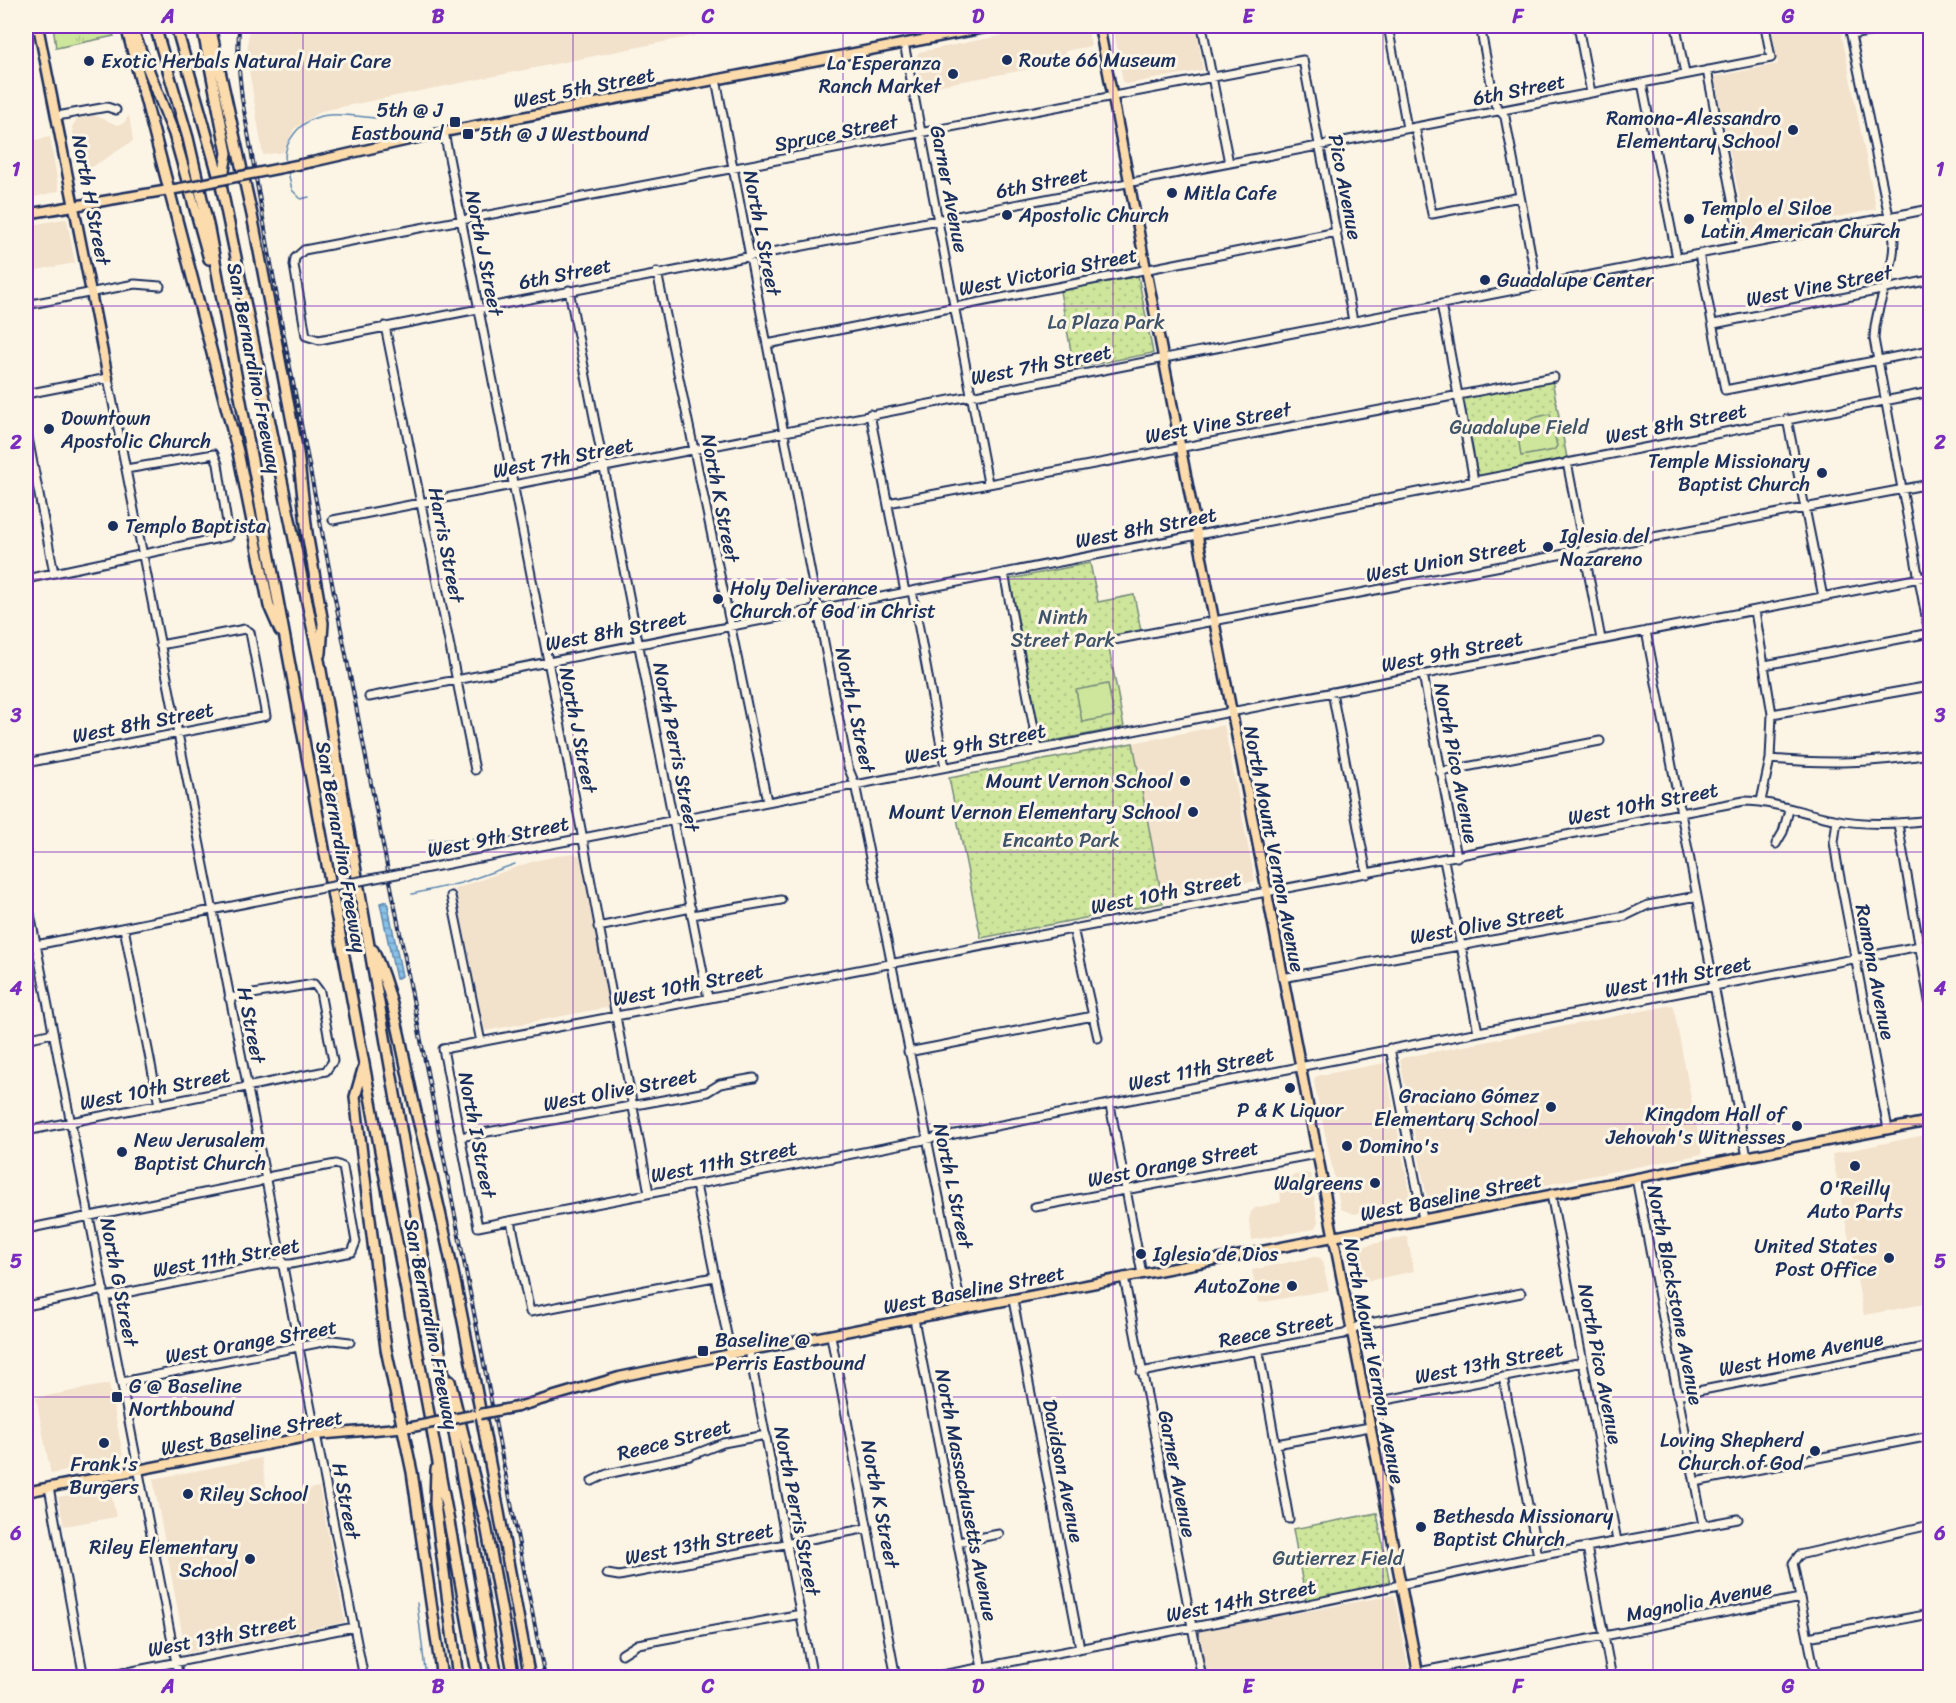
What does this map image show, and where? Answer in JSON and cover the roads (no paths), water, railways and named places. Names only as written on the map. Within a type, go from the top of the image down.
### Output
[{"type":"highway","points":[[128,26],[175,190],[238,452],[269,606],[286,644]]},
{"type":"highway","points":[[128,26],[174,134],[229,334]]},
{"type":"highway","name":"San Bernardino Freeway","points":[[155,26],[188,138],[229,334],[363,1067],[478,1677]]},
{"type":"highway","name":"San Bernardino Freeway","points":[[176,26],[221,185],[320,665],[497,1677]]},
{"type":"highway","points":[[202,26],[227,153],[221,185]]},
{"type":"highway","points":[[210,26],[263,270],[298,453],[307,533],[323,623],[320,665]]},
{"type":"highway","points":[[367,937],[387,980],[441,1215],[530,1677]]},
{"type":"highway","points":[[363,1067],[356,1097],[385,1338],[407,1427],[441,1677]]},
{"type":"highway","points":[[432,1309],[486,1525],[514,1677]]},
{"type":"highway","points":[[436,1452],[435,1504],[458,1677]]},
{"type":"main road","name":"North H Street","points":[[40,26],[108,378]]},
{"type":"main road","name":"West 5th Street","points":[[26,214],[175,190],[444,132],[995,26]]},
{"type":"main road","name":"North Mount Vernon Avenue","points":[[1099,26],[1418,1675]]},
{"type":"main road","name":"West Baseline Street","points":[[26,1492],[316,1435],[407,1427],[517,1407],[619,1377],[731,1354],[1930,1121]]},
{"type":"street","points":[[26,31],[40,26]]},
{"type":"street","points":[[1202,26],[1228,164]]},
{"type":"street","points":[[1388,26],[1432,214],[1520,197]]},
{"type":"street","points":[[1480,26],[1495,104],[1505,117],[1537,285]]},
{"type":"street","points":[[1578,26],[1591,93]]},
{"type":"street","points":[[1676,26],[1685,74]]},
{"type":"street","name":"6th Street","points":[[319,339],[1771,58],[1765,26]]},
{"type":"street","points":[[1765,665],[1930,635],[1874,339],[1874,323],[1894,256],[1889,217],[1849,26]]},
{"type":"street","points":[[1851,35],[1900,26]]},
{"type":"street","name":"Garner Avenue","points":[[904,43],[988,483]]},
{"type":"street","name":"Spruce Street","points":[[319,339],[306,336],[294,265],[297,255],[304,250],[461,222],[1303,60]]},
{"type":"street","name":"Pico Avenue","points":[[1303,60],[1353,321]]},
{"type":"street","points":[[1707,70],[1741,246]]},
{"type":"street","name":"North L Street","points":[[716,79],[848,767],[855,784],[962,1310]]},
{"type":"street","points":[[1642,82],[1677,258]]},
{"type":"street","points":[[57,116],[107,107],[116,110]]},
{"type":"street","name":"North J Street","points":[[444,132],[649,1193]]},
{"type":"street","name":"West 7th Street","points":[[333,520],[1930,209]]},
{"type":"street","name":"West Victoria Street","points":[[766,344],[1336,232]]},
{"type":"street","points":[[1699,254],[1725,390],[1930,350]]},
{"type":"street","name":"North K Street","points":[[657,272],[767,801]]},
{"type":"street","name":"West Vine Street","points":[[1714,324],[1930,280]]},
{"type":"street","points":[[26,305],[135,284],[160,286]]},
{"type":"street","name":"North Perris Street","points":[[569,290],[708,998]]},
{"type":"street","points":[[1441,303],[1460,395],[1474,481]]},
{"type":"street","name":"Harris Street","points":[[385,327],[475,770]]},
{"type":"street","name":"West Vine Street","points":[[888,503],[1554,376]]},
{"type":"street","points":[[26,394],[108,378]]},
{"type":"street","name":"H Street","points":[[108,378],[363,1677]]},
{"type":"street","name":"West 8th Street","points":[[369,697],[1930,392]]},
{"type":"street","points":[[870,414],[945,767]]},
{"type":"street","points":[[1787,419],[1823,597]]},
{"type":"street","points":[[26,427],[54,573]]},
{"type":"street","points":[[26,579],[230,536],[214,454],[126,469]]},
{"type":"street","points":[[1567,462],[1601,639]]},
{"type":"street","name":"West Union Street","points":[[1109,641],[1930,484]]},
{"type":"street","points":[[1004,573],[1038,749]]},
{"type":"street","name":"West 9th Street","points":[[26,947],[1930,576]]},
{"type":"street","points":[[1755,611],[1772,714],[1770,759],[1761,801]]},
{"type":"street","name":"West 8th Street","points":[[26,763],[266,716],[250,632],[245,629],[160,645]]},
{"type":"street","points":[[1646,631],[1748,1156]]},
{"type":"street","name":"North Pico Avenue","points":[[1422,674],[1457,857]]},
{"type":"street","points":[[1772,714],[1930,686]]},
{"type":"street","points":[[1332,692],[1366,874]]},
{"type":"street","points":[[1440,772],[1600,741]]},
{"type":"street","points":[[1770,759],[1822,764],[1887,760],[1930,754]]},
{"type":"street","name":"West 10th Street","points":[[443,1049],[1265,891],[1444,860],[1743,801],[1761,801],[1837,820],[1898,824],[1930,819]]},
{"type":"street","points":[[1776,844],[1783,832],[1790,810]]},
{"type":"street","name":"Ramona Avenue","points":[[1837,820],[1834,842],[1888,1130]]},
{"type":"street","points":[[1898,824],[1930,1006]]},
{"type":"street","name":"North Pico Avenue","points":[[1444,860],[1478,1032]]},
{"type":"street","name":"North G Street","points":[[26,893],[179,1677]]},
{"type":"street","points":[[451,896],[481,1042]]},
{"type":"street","name":"West Olive Street","points":[[1282,978],[1625,916],[1648,905],[1697,896]]},
{"type":"street","points":[[598,927],[781,900]]},
{"type":"street","points":[[124,928],[159,1105]]},
{"type":"street","points":[[1073,928],[1098,1038]]},
{"type":"street","name":"West 11th Street","points":[[478,1227],[1110,1105],[1390,1048],[1930,945]]},
{"type":"street","name":"West 10th Street","points":[[26,1131],[326,1071],[333,1061],[320,992],[314,984],[229,998]]},
{"type":"street","points":[[908,1052],[1093,1016]]},
{"type":"street","points":[[26,1039],[53,1033]]},
{"type":"street","points":[[1390,1048],[1423,1219]]},
{"type":"street","name":"North I Street","points":[[443,1049],[478,1227]]},
{"type":"street","name":"West Olive Street","points":[[460,1137],[707,1092],[720,1084],[754,1078]]},
{"type":"street","points":[[1110,1105],[1142,1274]]},
{"type":"street","name":"West Orange Street","points":[[1035,1208],[1316,1154]]},
{"type":"street","name":"West 11th Street","points":[[26,1306],[273,1263],[282,1264],[352,1252],[356,1242],[344,1167],[336,1164],[265,1179]]},
{"type":"street","name":"North Blackstone Avenue","points":[[1636,1178],[1703,1525]]},
{"type":"street","points":[[26,1229],[265,1179]]},
{"type":"street","points":[[696,1185],[731,1354]]},
{"type":"street","name":"North Pico Avenue","points":[[1551,1194],[1617,1541]]},
{"type":"street","points":[[511,1221],[530,1312],[714,1277]]},
{"type":"street","name":"Garner Avenue","points":[[1124,1277],[1202,1677]]},
{"type":"street","name":"Reece Street","points":[[1141,1372],[1259,1352],[1344,1334],[1360,1325],[1521,1293]]},
{"type":"street","name":"Davidson Avenue","points":[[1013,1300],[1080,1648]]},
{"type":"street","name":"North Massachusetts Avenue","points":[[915,1319],[984,1677]]},
{"type":"street","name":"North K Street","points":[[831,1336],[896,1677]]},
{"type":"street","name":"West Orange Street","points":[[122,1382],[333,1340],[350,1342]]},
{"type":"street","name":"West Home Avenue","points":[[1677,1395],[1930,1346]]},
{"type":"street","name":"North Perris Street","points":[[749,1351],[813,1677]]},
{"type":"street","points":[[1259,1352],[1289,1519]]},
{"type":"street","name":"West 13th Street","points":[[1365,1404],[1583,1362]]},
{"type":"street","points":[[1503,1377],[1538,1556]]},
{"type":"street","points":[[1276,1444],[1370,1427]]},
{"type":"street","name":"Reece Street","points":[[591,1481],[607,1474],[690,1456],[723,1443],[766,1435]]},
{"type":"street","points":[[1695,1482],[1930,1436]]},
{"type":"street","points":[[49,1487],[84,1677]]},
{"type":"street","name":"West 14th Street","points":[[926,1677],[1401,1586],[1538,1556],[1738,1519]]},
{"type":"street","points":[[1816,1677],[1793,1563],[1798,1555],[1930,1526]]},
{"type":"street","name":"West 13th Street","points":[[607,1574],[619,1576],[868,1528]]},
{"type":"street","points":[[958,1542],[999,1534]]},
{"type":"street","points":[[1587,1547],[1612,1677]]},
{"type":"street","name":"Magnolia Avenue","points":[[1418,1675],[1604,1635],[1800,1598]]},
{"type":"street","points":[[622,1654],[638,1644],[801,1614]]},
{"type":"street","points":[[1808,1637],[1930,1614]]},
{"type":"street","name":"West 13th Street","points":[[97,1677],[354,1627]]},
{"type":"water","points":[[387,901],[402,976],[396,979],[380,903]]},
{"type":"waterway","points":[[286,164],[285,152],[289,141],[302,125],[312,119],[332,115],[376,118]]},
{"type":"waterway","points":[[288,171],[292,190],[301,199],[309,197]]},
{"type":"waterway","points":[[429,840],[517,838]]},
{"type":"waterway","points":[[412,894],[461,883],[515,864]]},
{"type":"waterway","points":[[417,1603],[426,1678]]},
{"type":"railway","points":[[239,26],[238,60],[242,99],[283,331],[545,1678]]},
{"type":"place","name":"Route 66 Museum","points":[[1007,60]]},
{"type":"place","name":"Exotic Herbals Natural Hair Care","points":[[89,61]]},
{"type":"place","name":"La Esperanza Ranch Market","points":[[953,74]]},
{"type":"place","name":"5th @ J Eastbound","points":[[455,122]]},
{"type":"place","name":"Ramona-Alessandro Elementary School","points":[[1793,130]]},
{"type":"place","name":"5th @ J Westbound","points":[[468,134]]},
{"type":"place","name":"Mitla Cafe","points":[[1172,193]]},
{"type":"place","name":"Apostolic Church","points":[[1007,215]]},
{"type":"place","name":"Templo el Siloe Latin American Church","points":[[1689,219]]},
{"type":"place","name":"Guadalupe Center","points":[[1485,280]]},
{"type":"place","name":"Downtown Apostolic Church","points":[[49,429]]},
{"type":"place","name":"Temple Missionary Baptist Church","points":[[1822,473]]},
{"type":"place","name":"Templo Baptista","points":[[113,526]]},
{"type":"place","name":"Iglesia del Nazareno","points":[[1548,547]]},
{"type":"place","name":"Holy Deliverance Church of God in Christ","points":[[718,599]]},
{"type":"place","name":"Mount Vernon School","points":[[1185,781]]},
{"type":"place","name":"Mount Vernon Elementary School","points":[[1193,812]]},
{"type":"place","name":"P & K Liquor","points":[[1290,1088]]},
{"type":"place","name":"Graciano Gómez Elementary School","points":[[1551,1107]]},
{"type":"place","name":"Kingdom Hall of Jehovah's Witnesses","points":[[1797,1126]]},
{"type":"place","name":"Domino's","points":[[1347,1146]]},
{"type":"place","name":"New Jerusalem Baptist Church","points":[[122,1152]]},
{"type":"place","name":"O'Reilly Auto Parts","points":[[1855,1166]]},
{"type":"place","name":"Walgreens","points":[[1375,1183]]},
{"type":"place","name":"Iglesia de Dios","points":[[1141,1254]]},
{"type":"place","name":"United States Post Office","points":[[1889,1258]]},
{"type":"place","name":"AutoZone","points":[[1292,1286]]},
{"type":"place","name":"Baseline @ Perris Eastbound","points":[[703,1351]]},
{"type":"place","name":"G @ Baseline Northbound","points":[[117,1397]]},
{"type":"place","name":"Frank's Burgers","points":[[104,1443]]},
{"type":"place","name":"Loving Shepherd Church of God","points":[[1815,1451]]},
{"type":"place","name":"Riley School","points":[[188,1494]]},
{"type":"place","name":"Bethesda Missionary Baptist Church","points":[[1421,1527]]},
{"type":"place","name":"Riley Elementary School","points":[[250,1559]]},
{"type":"park label","name":"La Plaza Park","points":[[1106,322]]},
{"type":"park label","name":"Guadalupe Field","points":[[1519,427]]},
{"type":"park label","name":"Ninth Street Park","points":[[1063,628]]},
{"type":"park label","name":"Encanto Park","points":[[1061,840]]},
{"type":"park label","name":"Gutierrez Field","points":[[1338,1558]]}]
